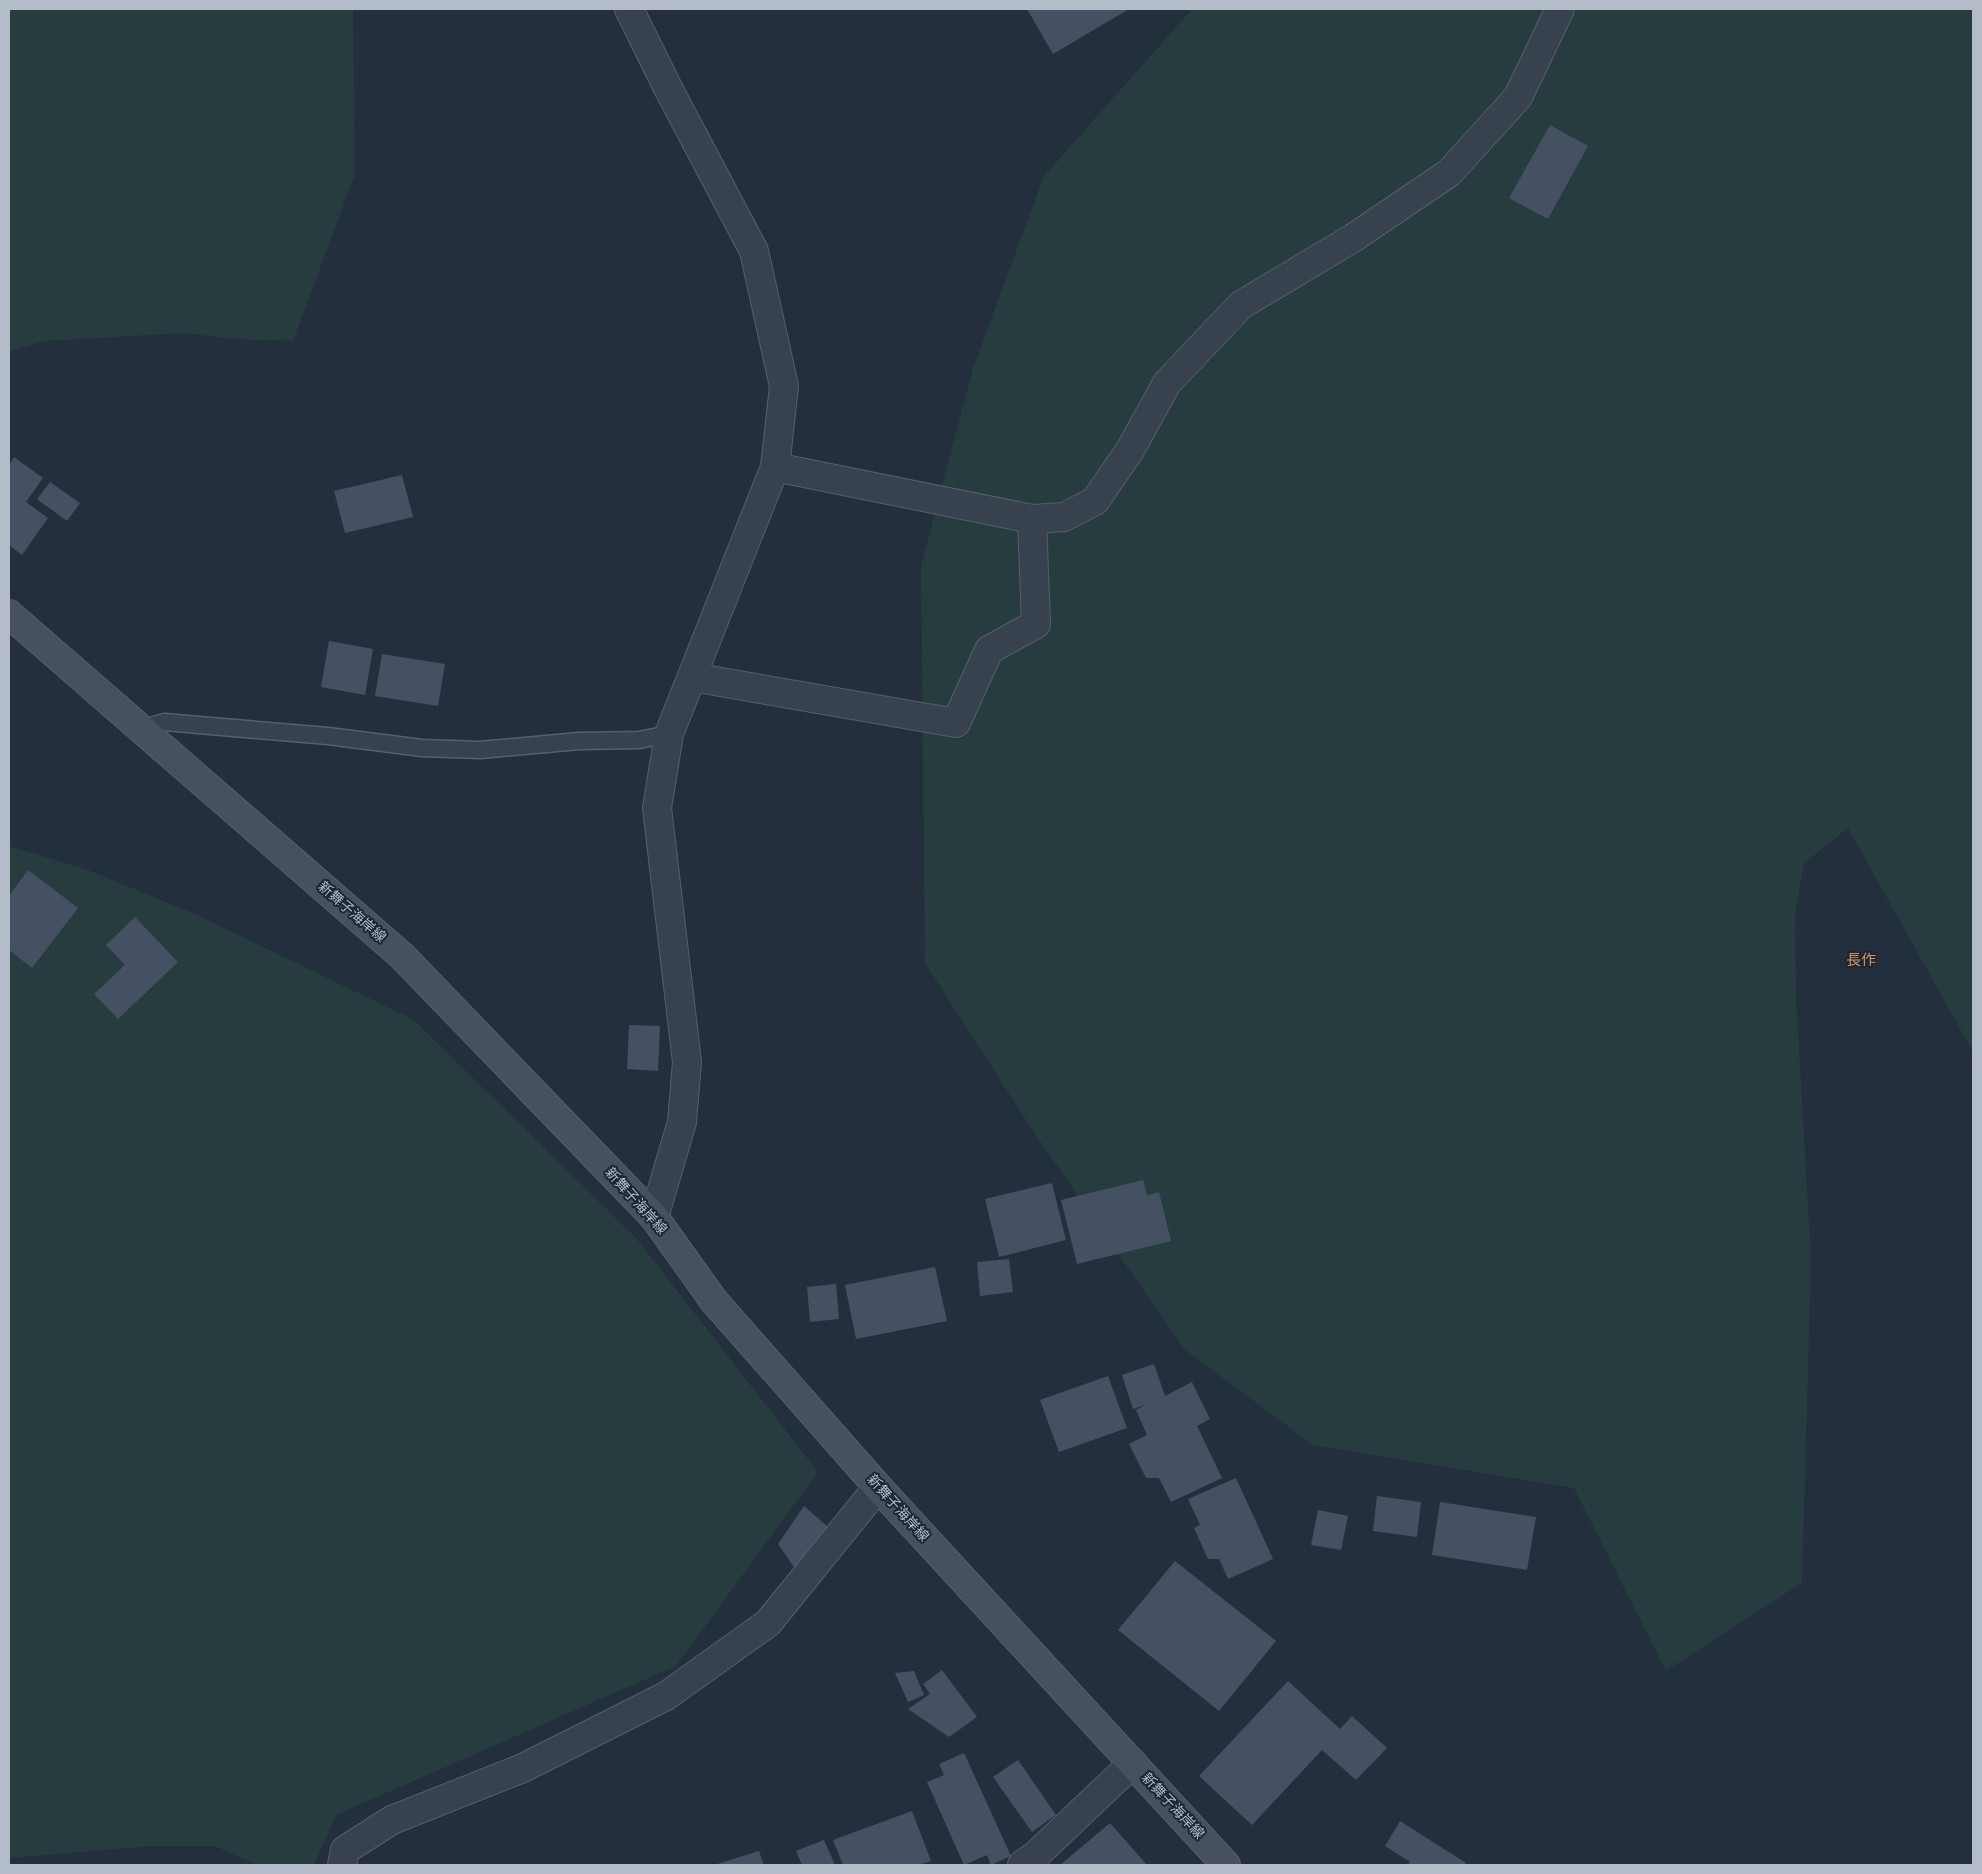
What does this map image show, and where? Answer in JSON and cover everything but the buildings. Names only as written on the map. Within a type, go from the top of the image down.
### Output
[{"type":"main road","name":"新舞子海岸線","points":[[9,614],[402,956],[654,1217],[714,1301],[878,1487],[1226,1865]]},
{"type":"street","points":[[629,9],[754,251],[784,386],[775,467],[670,734],[657,808],[687,1062],[682,1122],[654,1217]]},
{"type":"street","points":[[775,467],[1032,519],[1064,517],[1096,500],[1130,450],[1167,383],[1241,306],[1353,238],[1449,173],[1518,97],[1560,9]]},
{"type":"street","points":[[692,677],[956,723],[989,650],[1036,624],[1032,519]]},
{"type":"street","points":[[342,1865],[345,1850],[392,1820],[523,1768],[666,1696],[768,1623],[878,1487]]},
{"type":"street","points":[[1022,1865],[1037,1854],[1133,1763]]},
{"type":"lane","points":[[141,730],[164,722],[328,736],[422,748],[480,750],[579,741],[639,740],[670,734]]},
{"type":"green space","points":[[9,9],[353,9],[355,174],[293,341],[235,339],[184,333],[43,341],[9,352]]},
{"type":"green space","points":[[1192,9],[1973,9],[1973,1052],[1848,828],[1804,863],[1795,915],[1796,995],[1811,1260],[1802,1583],[1666,1671],[1574,1488],[1313,1445],[1185,1350],[1033,1131],[925,963],[921,566],[973,368],[1044,176]]},
{"type":"green space","points":[[9,846],[88,870],[197,915],[414,1020],[636,1238],[818,1472],[676,1666],[336,1815],[314,1865],[257,1865],[215,1846],[151,1846],[9,1858]]},
{"type":"district","name":"長作","points":[[1861,960]]}]
